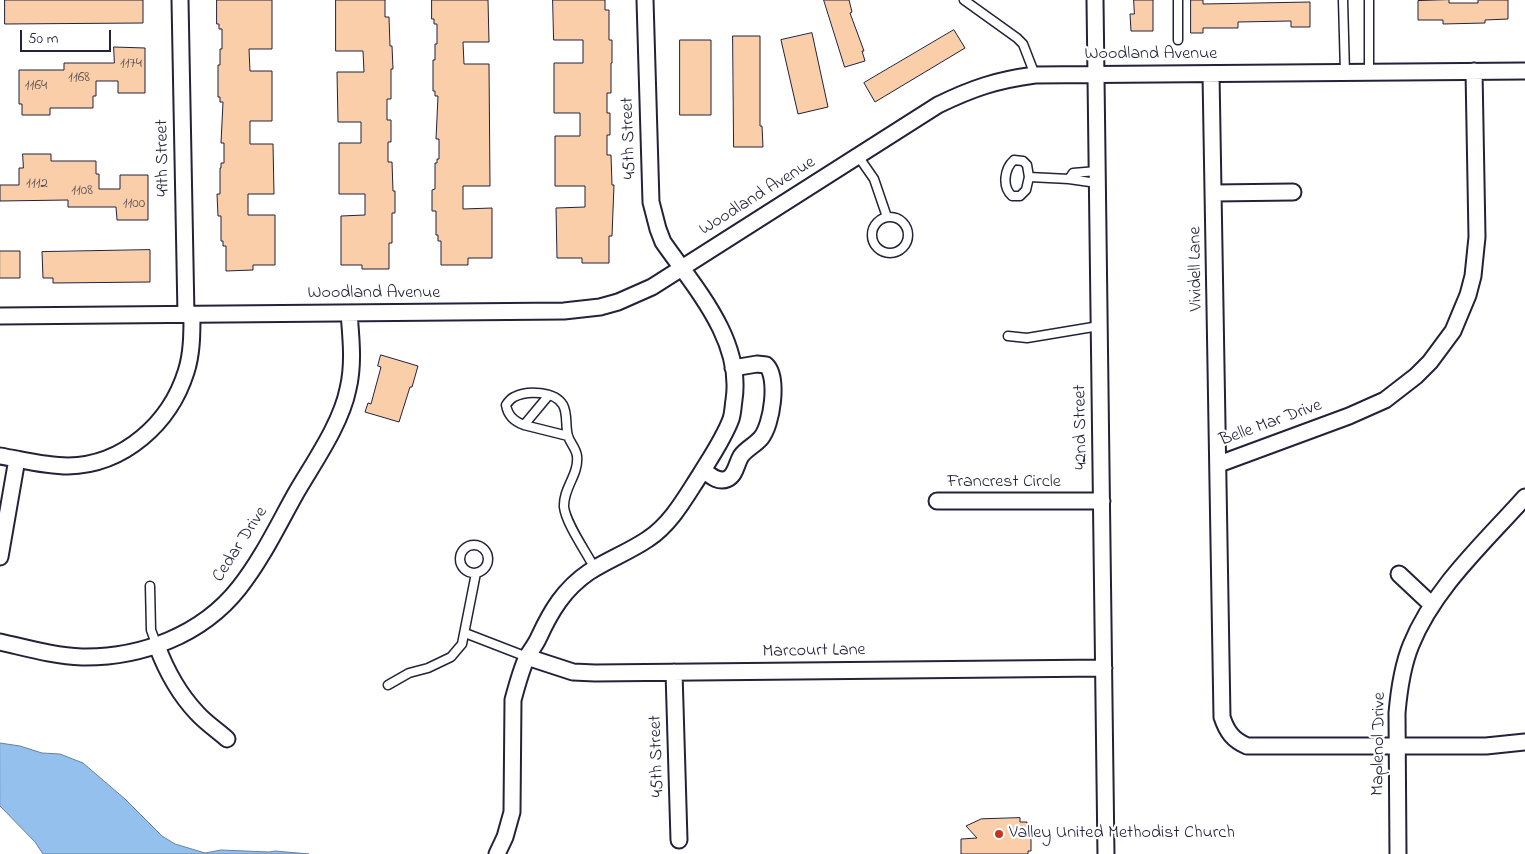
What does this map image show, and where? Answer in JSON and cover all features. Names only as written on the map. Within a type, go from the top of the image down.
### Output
[{"type":"street","name":"49th Street","points":[[0,456],[41,464],[69,466],[96,462],[121,452],[144,437],[163,418],[178,395],[187,370],[191,343],[180,0]]},
{"type":"street","name":"45th Street","points":[[496,854],[512,812],[514,700],[516,685],[527,657],[555,604],[571,586],[595,569],[648,539],[673,516],[712,457],[731,418],[735,391],[730,350],[720,325],[663,242],[651,202],[645,0]]},
{"type":"street","name":"42nd Street","points":[[1095,0],[1106,854]]},
{"type":"street","name":"Belle Mar Drive","points":[[1397,746],[1247,746],[1237,742],[1227,731],[1222,717],[1219,464],[1349,416],[1385,400],[1416,376],[1430,362],[1453,331],[1468,295],[1473,276],[1477,237],[1474,71]]},
{"type":"street","name":"Woodland Avenue","points":[[0,316],[564,311],[600,307],[618,302],[652,287],[938,105],[970,90],[998,81],[1035,75],[1525,71]]},
{"type":"street","name":"Vividell Lane","points":[[1212,74],[1219,464]]},
{"type":"street","points":[[1214,193],[1293,192]]},
{"type":"street","name":"Cedar Drive","points":[[0,642],[60,655],[82,657],[120,655],[156,646],[177,638],[210,616],[239,588],[261,555],[337,421],[346,398],[352,362],[349,313]]},
{"type":"street","points":[[703,470],[718,480],[726,480],[732,475],[740,457],[760,439],[766,429],[771,411],[773,390],[771,370],[766,365],[757,364],[733,368]]},
{"type":"street","points":[[0,557],[17,459]]},
{"type":"street","name":"Maplenol Drive","points":[[1398,854],[1397,712],[1404,668],[1410,647],[1432,605],[1444,588],[1525,497]]},
{"type":"street","name":"Francrest Circle","points":[[937,502],[1102,501]]},
{"type":"street","points":[[1399,574],[1432,605]]},
{"type":"street","points":[[156,646],[165,666],[185,699],[198,714],[227,739]]},
{"type":"street","name":"Marcourt Lane","points":[[527,657],[573,672],[1104,668]]},
{"type":"street","name":"45th Street","points":[[674,672],[679,840]]},
{"type":"street","points":[[1397,746],[1486,746],[1525,742]]},
{"type":"lane","points":[[964,0],[1023,44],[1035,75]]},
{"type":"lane","points":[[1178,0],[1178,40]]},
{"type":"lane","points":[[1343,0],[1345,72]]},
{"type":"lane","points":[[1369,0],[1369,72]]},
{"type":"lane","points":[[858,156],[874,179],[887,217]]},
{"type":"lane","points":[[1014,160],[1023,161],[1027,165],[1029,178],[1026,190],[1020,196],[1012,196],[1006,191],[1005,185],[1009,165],[1014,160]]},
{"type":"lane","points":[[1069,179],[1073,173],[1097,177]]},
{"type":"lane","points":[[1029,178],[1069,179],[1073,181],[1097,177]]},
{"type":"lane","points":[[887,217],[899,219],[907,228],[908,240],[900,250],[894,253],[883,252],[878,249],[873,240],[872,230],[874,226],[882,218],[887,217]]},
{"type":"lane","points":[[1008,336],[1026,338],[1099,326]]},
{"type":"lane","points":[[568,436],[558,432],[542,431],[524,426],[511,417],[507,412],[506,405],[512,398],[522,394],[549,395],[560,400],[564,408],[568,436],[574,445],[577,455],[577,466],[564,496],[564,509],[568,521],[595,569]]},
{"type":"lane","points":[[524,426],[549,395]]},
{"type":"lane","points":[[388,685],[409,673],[428,668],[450,657],[462,644],[476,573]]},
{"type":"lane","points":[[150,586],[151,630],[156,646]]},
{"type":"lane","points":[[465,633],[527,657]]},
{"type":"water","points":[[0,743],[20,746],[42,753],[60,754],[83,763],[125,799],[162,836],[175,844],[205,853],[221,850],[309,854],[43,854],[35,842],[0,806]]},
{"type":"building","points":[[5,0],[143,0],[143,23],[5,24]]},
{"type":"building","points":[[217,0],[272,0],[272,49],[249,49],[250,71],[272,71],[272,121],[250,121],[250,144],[273,144],[274,194],[248,194],[248,215],[275,215],[275,265],[253,265],[253,270],[226,271],[226,246],[223,246],[223,241],[221,241],[221,216],[218,216],[217,194],[220,194],[220,168],[221,163],[224,163],[224,143],[221,143],[223,102],[220,102],[220,97],[218,97],[218,65],[220,65],[220,49],[222,49],[222,29],[219,29],[219,24],[217,24]]},
{"type":"building","points":[[336,0],[385,0],[385,17],[389,17],[393,69],[391,69],[391,99],[387,99],[387,120],[391,120],[391,142],[388,142],[388,162],[392,162],[395,213],[392,213],[392,243],[389,243],[389,269],[362,269],[362,265],[341,265],[341,216],[365,215],[365,194],[339,194],[339,143],[361,143],[361,122],[338,122],[337,72],[364,72],[363,51],[336,51]]},
{"type":"building","points":[[432,0],[488,0],[489,42],[463,42],[464,64],[489,64],[490,186],[463,186],[463,209],[492,208],[492,258],[468,258],[468,265],[441,265],[441,241],[438,241],[438,235],[436,235],[436,211],[432,211],[432,190],[435,189],[435,163],[439,159],[439,139],[436,139],[438,96],[435,96],[435,91],[433,91],[433,60],[435,60],[435,44],[437,44],[437,24],[434,24],[434,19],[432,19]]},
{"type":"building","points":[[553,0],[605,0],[605,10],[609,10],[609,40],[612,40],[612,63],[611,93],[607,93],[607,113],[610,113],[610,135],[607,135],[607,155],[611,155],[612,185],[614,185],[612,236],[609,236],[609,263],[582,263],[582,258],[557,258],[556,208],[585,207],[585,186],[555,186],[555,136],[580,136],[580,113],[554,113],[554,63],[583,63],[583,40],[554,40]]},
{"type":"building","points":[[824,0],[849,0],[852,12],[850,13],[864,51],[862,51],[865,61],[845,67]]},
{"type":"building","points":[[1134,0],[1153,0],[1153,31],[1131,31],[1130,14],[1134,14]]},
{"type":"building","points":[[1191,0],[1203,0],[1203,4],[1310,2],[1310,27],[1291,27],[1291,21],[1238,22],[1238,28],[1203,28],[1203,33],[1191,33]]},
{"type":"building","points":[[1449,0],[1449,3],[1478,3],[1478,0],[1508,0],[1508,19],[1485,20],[1485,23],[1443,24],[1443,20],[1418,20],[1418,1]]},
{"type":"building","points":[[954,30],[965,48],[875,102],[864,83]]},
{"type":"building","points":[[812,33],[828,107],[798,114],[781,40]]},
{"type":"building","points":[[733,36],[760,36],[760,126],[762,126],[763,147],[734,147]]},
{"type":"building","points":[[680,40],[711,40],[711,115],[680,115]]},
{"type":"building","points":[[114,47],[145,48],[145,93],[118,93],[118,81],[96,81],[96,96],[93,96],[93,108],[50,108],[50,115],[22,115],[22,104],[19,104],[19,70],[64,70],[64,63],[114,63]]},
{"type":"building","points":[[23,154],[51,154],[51,161],[96,161],[96,174],[99,174],[99,189],[120,189],[120,175],[148,175],[148,220],[117,220],[116,207],[68,207],[68,200],[0,201],[0,185],[19,185],[19,168],[23,168]]},
{"type":"building","points":[[150,250],[150,282],[53,283],[53,278],[43,278],[42,252]]},
{"type":"building","points":[[0,251],[20,251],[20,278],[0,278]]},
{"type":"building","points":[[381,355],[418,366],[399,422],[365,412],[368,403],[371,404],[381,367],[378,366]]},
{"type":"building","name":"Valley United Methodist Church","points":[[1020,818],[1020,822],[1027,822],[1027,837],[1031,837],[1031,851],[1028,851],[1028,854],[961,854],[961,839],[977,838],[966,826],[981,819]]},
{"type":"place","name":"Valley United Methodist Church","points":[[999,834]]}]
